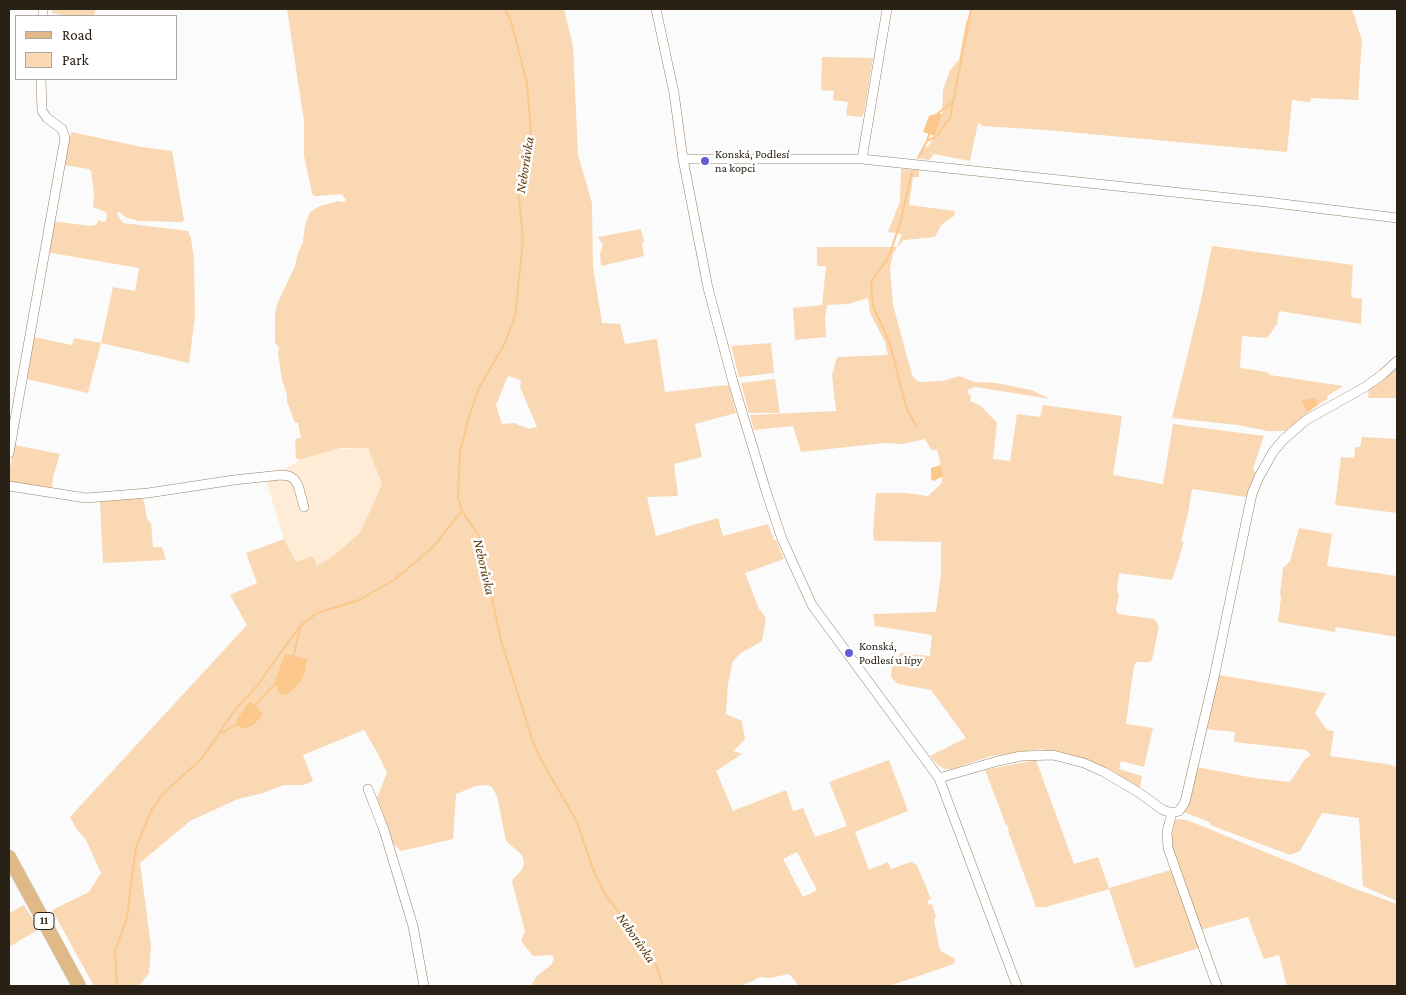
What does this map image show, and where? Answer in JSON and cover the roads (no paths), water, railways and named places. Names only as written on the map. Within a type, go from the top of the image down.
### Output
[{"type":"main road","name":"11","points":[[9,857],[78,986]]},
{"type":"street","points":[[656,9],[674,93],[683,159],[708,288],[733,382],[782,539],[812,604],[939,778],[1017,986]]},
{"type":"street","points":[[862,159],[887,9]]},
{"type":"street","points":[[9,453],[65,138],[62,130],[43,114],[41,80]]},
{"type":"street","points":[[683,159],[862,159],[1267,202],[1397,218]]},
{"type":"street","points":[[939,778],[1022,756],[1053,755],[1084,763],[1104,772],[1138,792],[1163,810],[1172,813],[1179,811],[1185,802],[1215,673],[1252,494],[1262,471],[1273,452],[1283,440],[1306,420],[1365,386],[1383,374],[1397,361]]},
{"type":"street","points":[[9,486],[86,498],[148,493],[281,475],[290,476],[294,479],[304,506]]},
{"type":"street","points":[[368,789],[384,830],[413,926],[424,986]]},
{"type":"street","points":[[1172,813],[1167,832],[1168,848],[1217,986]]},
{"type":"waterway","name":"Neborůvka","points":[[505,9],[511,21],[527,83],[531,133],[518,189],[523,240],[515,316],[505,343],[479,388],[470,413],[460,452],[458,498],[462,511],[478,534],[501,640],[539,756],[577,822],[593,869],[604,892],[656,965],[663,986]]},
{"type":"waterway","points":[[918,158],[927,141],[937,136],[950,118],[971,9]]},
{"type":"waterway","points":[[938,113],[952,103]]},
{"type":"waterway","points":[[927,141],[930,132]]},
{"type":"waterway","points":[[912,172],[900,224],[889,256],[871,282],[873,306],[890,344],[906,407],[916,426]]},
{"type":"waterway","points":[[117,986],[115,952],[127,917],[136,847],[152,809],[164,793],[202,758],[234,711],[256,687],[300,626],[317,613],[359,600],[394,580],[431,549],[462,511]]},
{"type":"waterway","points":[[293,658],[300,628]]},
{"type":"waterway","points":[[254,706],[275,684]]},
{"type":"waterway","points":[[222,733],[237,724]]},
{"type":"place","name":"Konská, Podlesí na kopci","points":[[705,161]]},
{"type":"place","name":"Konská, Podlesí u lípy","points":[[849,653]]}]
